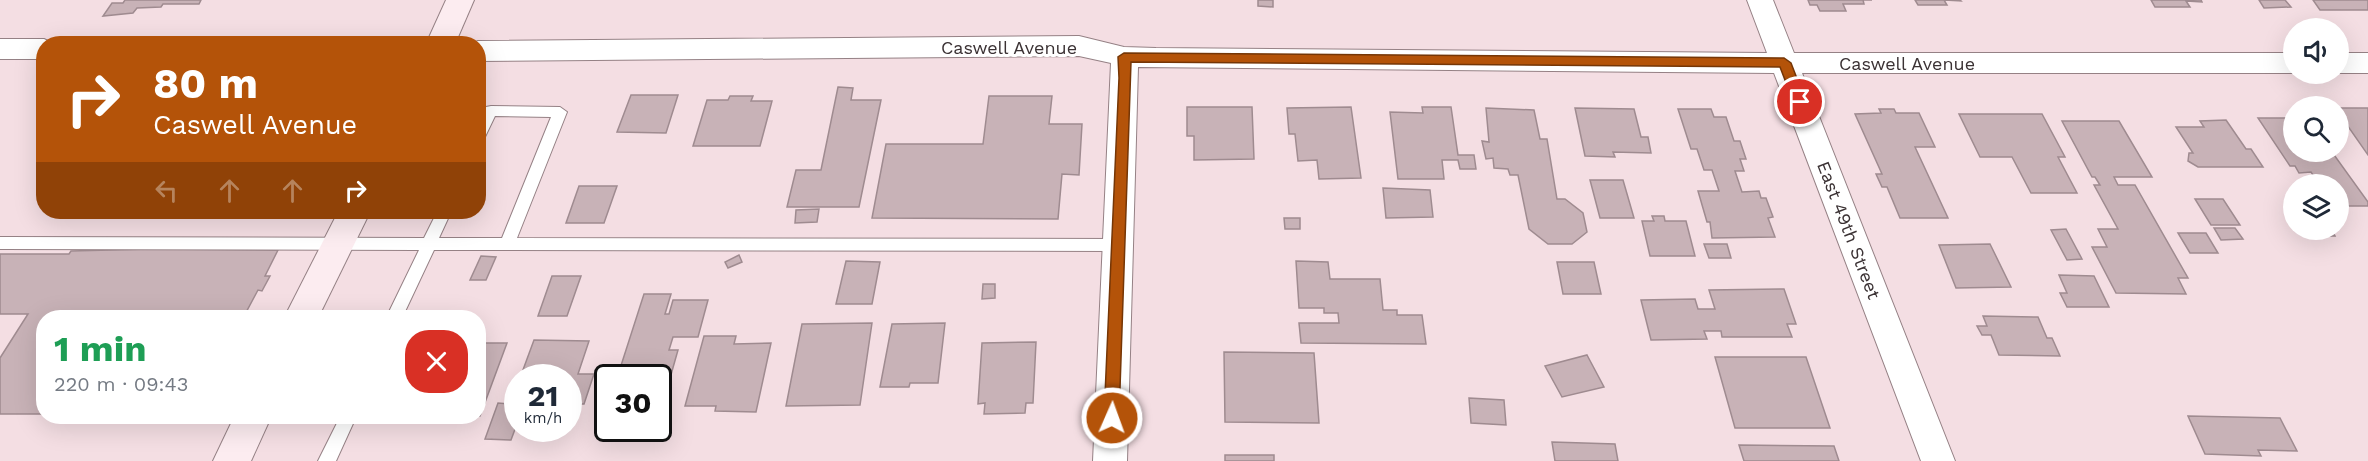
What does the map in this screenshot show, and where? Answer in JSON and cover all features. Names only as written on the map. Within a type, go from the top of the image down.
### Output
[{"type":"main road","points":[[444,36],[460,0]]},
{"type":"main road","points":[[305,310],[350,219]]},
{"type":"main road","points":[[232,461],[250,424]]},
{"type":"street","name":"East 49th Street","points":[[1760,0],[1938,461]]},
{"type":"street","name":"Caswell Avenue","points":[[486,51],[1079,46],[1124,57],[1784,63],[2283,63]]},
{"type":"street","points":[[0,49],[36,49]]},
{"type":"street","points":[[1110,461],[1124,57]]},
{"type":"street","points":[[2349,63],[2368,63]]},
{"type":"lane","points":[[486,121],[491,111],[560,112],[507,244]]},
{"type":"lane","points":[[398,310],[441,219]]},
{"type":"lane","points":[[0,243],[1119,245]]},
{"type":"lane","points":[[327,461],[345,424]]},
{"type":"building","points":[[125,0],[201,0],[199,4],[163,4],[161,7],[137,8],[133,13],[103,16],[112,3],[123,3]]},
{"type":"building","points":[[1258,0],[1273,0],[1273,7],[1258,6]]},
{"type":"building","points":[[1808,0],[1863,0],[1864,4],[1843,4],[1846,11],[1820,11],[1817,5],[1810,5]]},
{"type":"building","points":[[1915,0],[1944,0],[1947,5],[1918,5]]},
{"type":"building","points":[[2151,0],[2201,0],[2202,2],[2186,1],[2190,7],[2155,7]]},
{"type":"building","points":[[2259,0],[2285,0],[2291,7],[2264,8]]},
{"type":"building","points":[[2313,0],[2368,0],[2368,10],[2320,10]]},
{"type":"building","points":[[838,87],[853,88],[851,100],[881,100],[859,207],[787,207],[796,170],[821,170]]},
{"type":"building","points":[[631,95],[678,95],[666,133],[617,132]]},
{"type":"building","points":[[730,96],[753,96],[751,101],[772,101],[760,146],[693,146],[707,100],[728,100]]},
{"type":"building","points":[[989,96],[1052,96],[1049,124],[1082,124],[1079,175],[1062,174],[1058,219],[872,218],[886,144],[983,144]]},
{"type":"building","points":[[1187,107],[1252,107],[1254,159],[1194,160],[1194,136],[1187,136]]},
{"type":"building","points":[[1351,107],[1361,178],[1319,179],[1317,160],[1298,161],[1295,134],[1289,134],[1287,108]]},
{"type":"building","points":[[1422,107],[1451,107],[1458,155],[1474,155],[1476,169],[1460,169],[1458,160],[1442,160],[1444,179],[1398,179],[1390,112],[1423,113]]},
{"type":"building","points":[[1486,108],[1534,110],[1540,139],[1547,139],[1557,199],[1565,199],[1583,213],[1587,232],[1572,244],[1548,244],[1529,229],[1518,175],[1510,175],[1508,169],[1494,168],[1493,158],[1486,159],[1482,141],[1489,142]]},
{"type":"building","points":[[1575,108],[1634,109],[1641,137],[1648,137],[1651,153],[1613,152],[1615,157],[1585,156]]},
{"type":"building","points":[[2349,108],[2368,108],[2368,155],[2349,128]]},
{"type":"building","points":[[1678,109],[1711,109],[1714,117],[1726,117],[1734,141],[1740,141],[1746,159],[1740,159],[1744,171],[1735,171],[1742,192],[1759,191],[1761,198],[1766,198],[1773,217],[1768,218],[1775,237],[1712,238],[1710,222],[1707,222],[1698,191],[1719,191],[1712,170],[1704,170],[1697,149],[1691,149]]},
{"type":"building","points":[[1879,109],[1894,109],[1896,113],[1919,113],[1935,147],[1915,147],[1948,218],[1900,218],[1887,187],[1882,187],[1876,174],[1882,174],[1855,114],[1881,113]]},
{"type":"building","points":[[1959,114],[2042,114],[2065,157],[2058,157],[2077,193],[2031,193],[2012,157],[1980,157]]},
{"type":"building","points":[[2258,118],[2283,118],[2283,156]]},
{"type":"building","points":[[2226,120],[2246,149],[2251,149],[2263,167],[2198,167],[2188,161],[2189,153],[2193,153],[2176,127],[2204,127],[2200,121]]},
{"type":"building","points":[[2062,121],[2119,121],[2152,177],[2114,177],[2118,185],[2135,185],[2188,278],[2178,278],[2186,294],[2116,293],[2092,247],[2107,247],[2098,229],[2118,229],[2094,185],[2100,185],[2095,177],[2092,177]]},
{"type":"building","points":[[2287,162],[2339,162],[2348,174],[2299,173],[2295,166],[2290,166]]},
{"type":"building","points":[[2349,176],[2368,202],[2368,206],[2349,206]]},
{"type":"building","points":[[1590,180],[1623,180],[1634,218],[1600,218]]},
{"type":"building","points":[[579,186],[617,186],[604,223],[566,223]]},
{"type":"building","points":[[1383,188],[1430,190],[1433,217],[1386,218]]},
{"type":"building","points":[[2195,199],[2223,199],[2240,225],[2211,225]]},
{"type":"building","points":[[819,209],[817,222],[795,223],[796,210]]},
{"type":"building","points":[[1652,216],[1664,216],[1665,221],[1686,221],[1695,256],[1650,256],[1642,221],[1654,221]]},
{"type":"building","points":[[1284,218],[1300,218],[1300,229],[1285,229]]},
{"type":"building","points":[[2214,228],[2235,228],[2243,239],[2221,240]]},
{"type":"building","points":[[2066,229],[2082,259],[2067,260],[2051,230]]},
{"type":"building","points":[[2178,233],[2206,233],[2218,253],[2190,253]]},
{"type":"building","points":[[1704,244],[1727,244],[1731,258],[1709,258]]},
{"type":"building","points":[[1990,244],[2011,287],[1956,288],[1939,245]]},
{"type":"building","points":[[278,250],[265,276],[270,276],[262,291],[258,290],[247,310],[36,310],[36,414],[0,414],[0,358],[28,314],[0,314],[0,254],[69,254],[71,251]]},
{"type":"building","points":[[739,255],[742,262],[728,268],[725,262]]},
{"type":"building","points":[[481,256],[496,257],[486,280],[470,280]]},
{"type":"building","points":[[846,261],[880,262],[872,304],[836,304]]},
{"type":"building","points":[[1296,261],[1328,262],[1330,279],[1380,279],[1383,310],[1397,310],[1397,315],[1422,315],[1426,344],[1301,343],[1299,323],[1339,323],[1338,313],[1324,313],[1324,308],[1299,308]]},
{"type":"building","points":[[1557,262],[1594,262],[1601,294],[1563,294]]},
{"type":"building","points":[[2059,275],[2094,276],[2109,307],[2067,307],[2060,293],[2067,293]]},
{"type":"building","points":[[552,276],[581,276],[567,316],[538,316]]},
{"type":"building","points":[[983,284],[995,284],[995,298],[982,299]]},
{"type":"building","points":[[1784,289],[1796,324],[1787,324],[1792,337],[1722,337],[1721,331],[1704,331],[1707,339],[1651,340],[1641,300],[1695,299],[1698,309],[1715,309],[1709,290]]},
{"type":"building","points":[[644,294],[671,294],[665,314],[669,314],[673,300],[708,300],[698,337],[673,337],[669,350],[678,350],[672,371],[672,364],[622,364]]},
{"type":"building","points":[[1983,316],[2038,317],[2047,338],[2052,338],[2060,356],[1999,355],[1991,335],[1982,335],[1977,326],[1987,326]]},
{"type":"building","points":[[872,323],[860,405],[786,406],[802,324]]},
{"type":"building","points":[[945,323],[938,383],[910,383],[909,387],[880,387],[892,324]]},
{"type":"building","points":[[704,336],[736,336],[734,344],[771,343],[756,412],[715,411],[716,406],[685,406]]},
{"type":"building","points":[[534,340],[589,341],[581,364],[525,364]]},
{"type":"building","points":[[1036,342],[1033,403],[1026,403],[1025,413],[984,414],[985,403],[978,404],[982,343]]},
{"type":"building","points":[[486,343],[507,343],[486,400]]},
{"type":"building","points":[[1224,352],[1314,353],[1319,423],[1225,422]]},
{"type":"building","points":[[1587,355],[1604,387],[1562,397],[1545,366]]},
{"type":"building","points":[[1715,357],[1806,357],[1830,428],[1735,428]]},
{"type":"building","points":[[582,374],[594,374],[584,404],[582,404]]},
{"type":"building","points":[[1469,398],[1504,400],[1506,425],[1471,423]]},
{"type":"building","points":[[498,403],[504,403],[504,440],[485,439]]},
{"type":"building","points":[[2188,416],[2280,418],[2297,451],[2258,450],[2261,456],[2205,454]]},
{"type":"building","points":[[1552,442],[1615,444],[1618,461],[1555,461]]},
{"type":"building","points":[[1739,445],[1834,446],[1839,461],[1744,461]]},
{"type":"building","points":[[1225,455],[1274,455],[1274,461],[1225,461]]},
{"type":"route","points":[[1112,418],[1124,57],[1784,63],[1800,102]]}]
